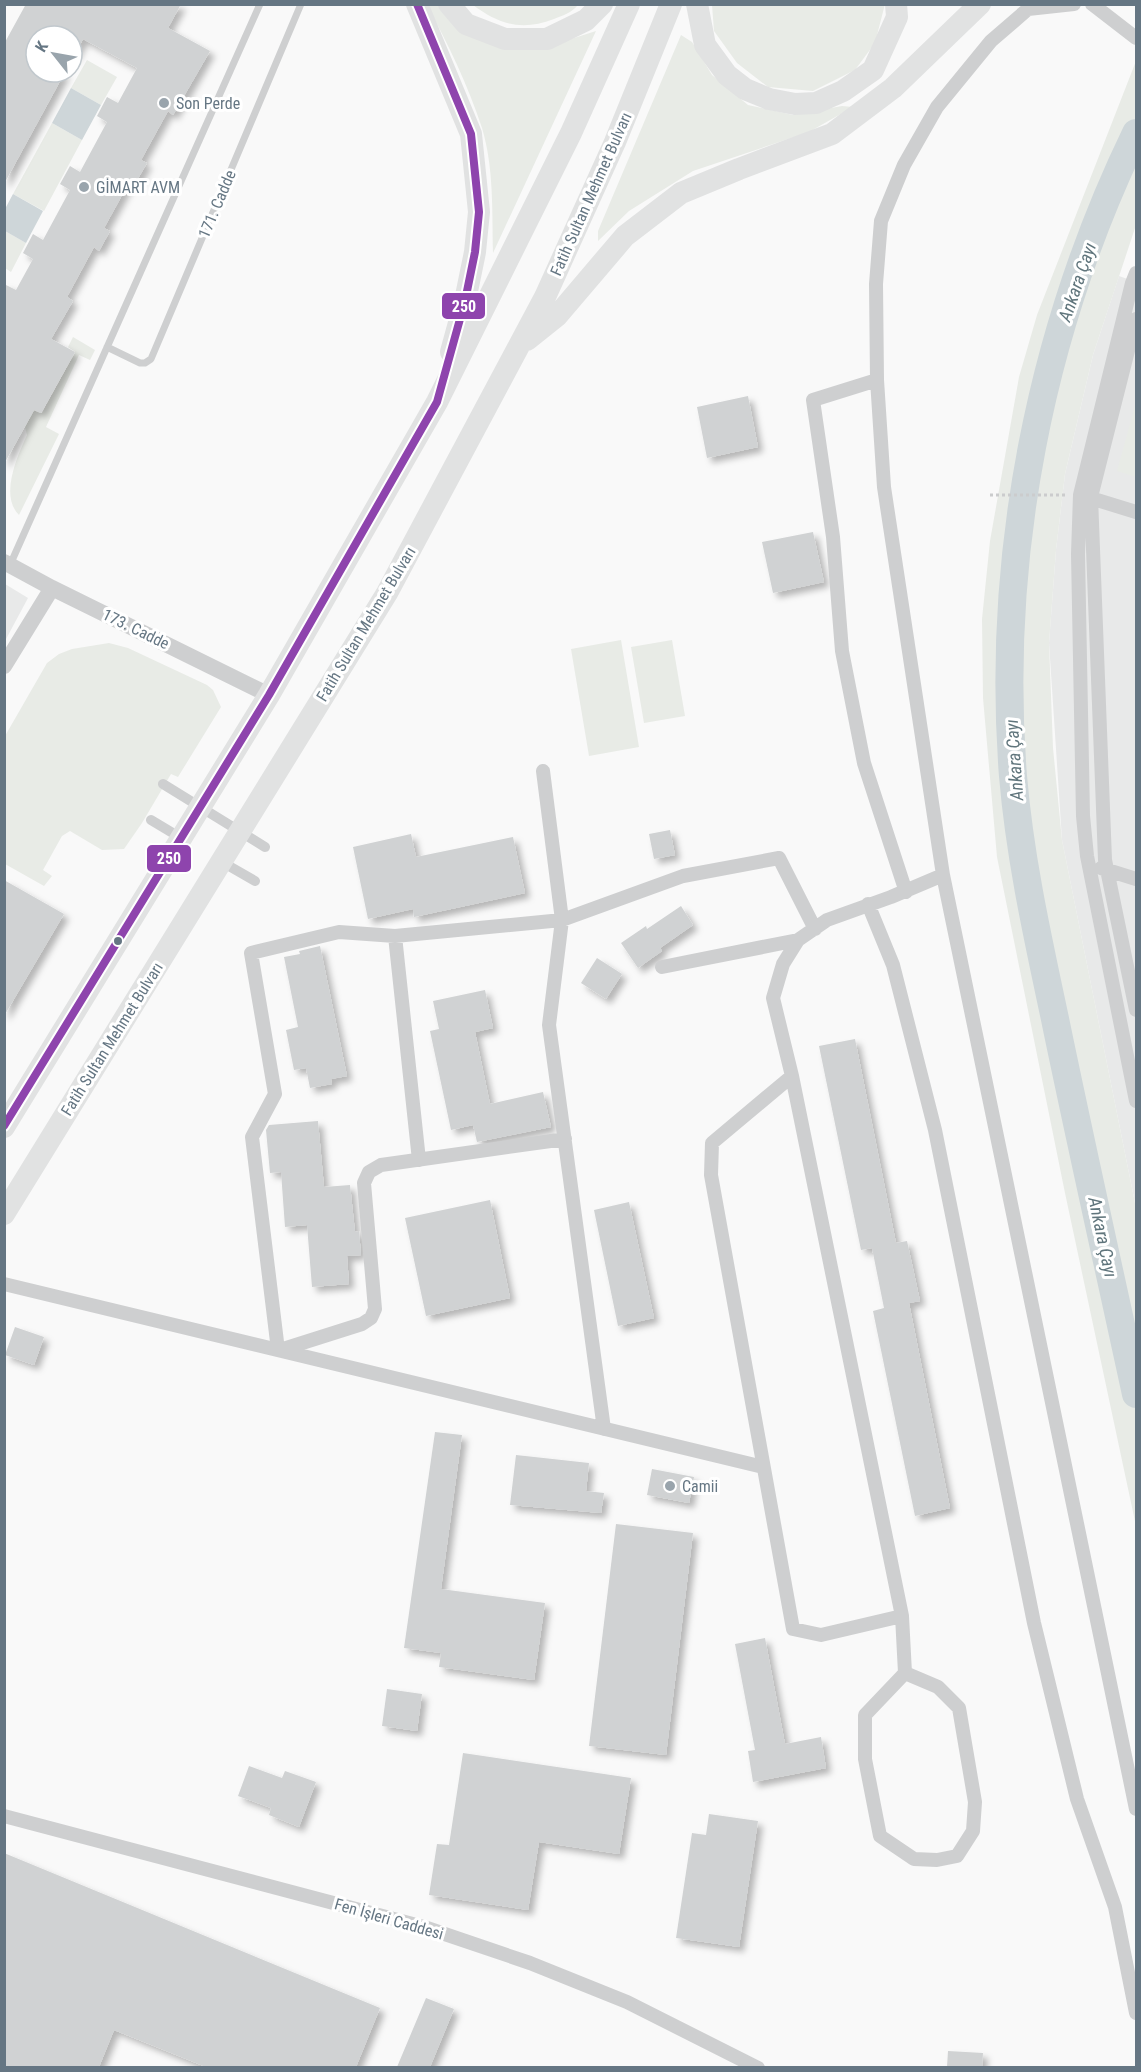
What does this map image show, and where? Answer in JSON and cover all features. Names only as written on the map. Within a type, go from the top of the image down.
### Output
[{"type":"highway","points":[[417,4],[471,134],[479,212],[475,252],[465,301],[437,402]]},
{"type":"highway","points":[[449,4],[466,24],[505,39],[547,39],[586,20],[602,4]]},
{"type":"highway","points":[[4,1127],[269,695],[437,402],[571,133],[629,4]]},
{"type":"highway","name":"Fatih Sultan Mehmet Bulvarı","points":[[4,1214],[387,593],[545,297],[615,142],[671,4]]},
{"type":"highway","points":[[697,4],[705,45],[726,75],[744,88],[769,99],[795,104],[816,103],[843,92],[873,70],[897,17],[896,4]]},
{"type":"highway","points":[[519,346],[557,316],[625,236],[681,193],[832,134],[893,88],[980,4]]},
{"type":"street","points":[[1074,4],[1028,9],[991,41],[937,107],[904,165],[881,221],[876,284],[877,380],[884,487],[943,875],[1137,1809]]},
{"type":"street","points":[[1092,4],[1137,38]]},
{"type":"street","points":[[1137,273],[1132,284],[1086,496],[1078,554],[1083,816],[1089,864],[1137,1101]]},
{"type":"street","points":[[1137,319],[1086,496],[1107,870],[1137,1010]]},
{"type":"street","points":[[877,380],[813,400],[833,537],[843,651],[864,763],[906,892]]},
{"type":"street","points":[[1086,496],[1137,512]]},
{"type":"street","name":"173. Cadde","points":[[7,563],[52,588],[269,695]]},
{"type":"street","points":[[4,666],[52,588]]},
{"type":"street","points":[[543,771],[562,920],[549,1025],[604,1430]]},
{"type":"street","points":[[164,784],[265,847]]},
{"type":"street","points":[[151,820],[181,838]]},
{"type":"street","points":[[278,1350],[252,1137],[275,1094],[250,953],[339,932],[395,936],[562,920],[683,876],[779,858],[815,929]]},
{"type":"street","points":[[222,861],[255,881]]},
{"type":"street","points":[[1089,864],[1137,879]]},
{"type":"street","points":[[662,967],[798,940],[827,920],[906,892],[943,875]]},
{"type":"street","points":[[868,904],[893,965],[935,1130],[1034,1623],[1077,1799],[1115,1907],[1137,2013]]},
{"type":"street","points":[[395,936],[419,1160]]},
{"type":"street","points":[[798,940],[783,964],[773,998],[792,1076],[902,1616],[905,1673],[865,1715],[865,1759],[880,1836],[914,1859],[937,1860],[957,1856],[973,1831],[975,1802],[959,1708],[938,1687],[905,1673]]},
{"type":"street","points":[[792,1076],[712,1143],[711,1175],[793,1629],[821,1635],[902,1616]]},
{"type":"street","points":[[278,1350],[362,1324],[371,1318],[375,1309],[364,1183],[369,1172],[381,1166],[565,1139]]},
{"type":"street","points":[[4,1284],[763,1467]]},
{"type":"street","name":"Fen İşleri Caddesi","points":[[4,1816],[424,1927],[530,1963],[627,2002],[758,2067]]},
{"type":"lane","points":[[7,563],[107,347],[260,4]]},
{"type":"lane","name":"171. Cadde","points":[[107,347],[140,363],[151,359],[301,4]]},
{"type":"path","points":[[990,495],[1062,495]]},
{"type":"shaded area","points":[[885,4],[875,43],[855,70],[813,91],[768,87],[737,63],[714,31],[712,5]]},
{"type":"shaded area","points":[[427,5],[442,5],[549,46],[596,31],[493,253],[489,158],[486,143],[457,65]]},
{"type":"shaded area","points":[[473,5],[578,5],[570,12],[554,19],[532,25],[521,25],[502,21]]},
{"type":"shaded area","points":[[681,35],[692,42],[712,75],[748,105],[793,115],[842,106],[853,107],[809,132],[693,171],[629,211],[598,241],[598,231]]},
{"type":"shaded area","points":[[87,60],[117,77],[101,105],[71,88],[73,84],[84,84],[84,65]]},
{"type":"shaded area","points":[[1136,61],[1136,225],[1093,355],[1065,474],[1049,643],[1053,748],[1062,840],[1136,1208],[1136,1526],[997,857],[983,698],[982,619],[990,541],[1019,377],[1037,315]]},
{"type":"shaded area","points":[[71,88],[101,105],[82,140],[52,123]]},
{"type":"shaded area","points":[[52,123],[82,140],[44,211],[13,194]]},
{"type":"shaded area","points":[[13,194],[43,211],[26,243],[5,231],[5,209]]},
{"type":"shaded area","points":[[5,231],[26,243],[11,272],[5,268]]},
{"type":"shaded area","points":[[1119,276],[1136,282],[1136,1208],[1062,840],[1049,643],[1065,474],[1093,355]]},
{"type":"shaded area","points":[[73,337],[95,350],[90,360],[79,355],[46,427],[59,434],[19,515],[13,507],[10,488],[18,455],[27,435],[25,427],[34,410],[42,413],[75,352],[68,347]]},
{"type":"shaded area","points":[[1136,402],[1136,477],[1117,471]]},
{"type":"shaded area","points":[[5,584],[28,598],[5,641]]},
{"type":"shaded area","points":[[621,640],[639,747],[589,756],[571,649]]},
{"type":"shaded area","points":[[672,640],[685,716],[644,723],[631,647]]},
{"type":"shaded area","points":[[109,643],[128,648],[207,685],[213,690],[221,707],[178,777],[171,774],[124,849],[102,850],[70,831],[62,836],[43,870],[52,876],[44,886],[5,864],[5,736],[47,663],[59,654],[72,649]]},
{"type":"building","points":[[26,4],[181,4],[168,28],[210,51],[173,115],[168,111],[141,160],[147,163],[136,182],[131,179],[104,228],[110,231],[99,251],[94,247],[67,297],[73,301],[51,339],[75,352],[41,413],[34,410],[4,464],[4,284],[16,290],[33,259],[23,253],[33,234],[43,240],[70,190],[60,184],[70,166],[80,172],[107,122],[97,116],[107,97],[118,103],[137,68],[84,40],[84,24],[24,24],[24,84],[58,84],[4,184],[4,44]]},
{"type":"building","points":[[748,396],[758,447],[707,458],[697,407]]},
{"type":"building","points":[[813,532],[824,582],[773,593],[762,542]]},
{"type":"building","points":[[670,830],[675,855],[654,859],[649,834]]},
{"type":"building","points":[[411,834],[416,857],[513,837],[525,893],[414,917],[413,909],[368,919],[353,847]]},
{"type":"building","points":[[4,880],[64,914],[4,1016]]},
{"type":"building","points":[[681,906],[693,925],[660,948],[662,951],[638,968],[621,943]]},
{"type":"building","points":[[320,946],[347,1076],[331,1079],[332,1084],[310,1088],[306,1068],[294,1070],[286,1030],[298,1027],[284,957],[300,954],[299,951]]},
{"type":"building","points":[[597,958],[622,974],[606,999],[581,983]]},
{"type":"building","points":[[485,990],[493,1028],[475,1032],[490,1104],[543,1092],[551,1127],[477,1142],[473,1125],[451,1130],[430,1031],[439,1029],[433,1001]]},
{"type":"building","points":[[855,1039],[896,1243],[907,1241],[920,1301],[909,1303],[950,1508],[915,1516],[873,1311],[884,1308],[872,1248],[861,1250],[819,1046]]},
{"type":"building","points":[[318,1121],[324,1187],[350,1185],[355,1232],[359,1231],[361,1255],[347,1256],[349,1284],[312,1287],[307,1225],[285,1227],[281,1172],[270,1173],[266,1130],[269,1125]]},
{"type":"building","points":[[490,1200],[510,1298],[426,1316],[405,1218]]},
{"type":"building","points":[[629,1202],[654,1318],[618,1326],[594,1210]]},
{"type":"building","points":[[15,1327],[44,1337],[34,1365],[5,1355]]},
{"type":"building","points":[[435,1432],[462,1435],[441,1589],[545,1603],[534,1680],[439,1667],[441,1653],[404,1648]]},
{"type":"building","points":[[516,1455],[589,1463],[586,1491],[604,1493],[601,1513],[510,1505]]},
{"type":"building","name":"Camii","points":[[652,1469],[694,1477],[689,1503],[647,1495]]},
{"type":"building","points":[[616,1524],[693,1533],[666,1755],[589,1746]]},
{"type":"building","points":[[765,1638],[785,1744],[821,1737],[826,1768],[753,1782],[748,1751],[755,1750],[735,1644]]},
{"type":"building","points":[[387,1689],[422,1694],[417,1731],[382,1726]]},
{"type":"building","points":[[463,1753],[631,1778],[619,1854],[539,1842],[528,1910],[429,1895],[437,1844],[449,1845]]},
{"type":"building","points":[[249,1766],[282,1778],[285,1771],[316,1782],[299,1827],[269,1815],[271,1808],[238,1796]]},
{"type":"building","points":[[709,1814],[758,1821],[739,1947],[676,1938],[692,1833],[706,1835]]},
{"type":"building","points":[[4,1853],[380,2008],[356,2067],[206,2067],[114,2030],[99,2067],[4,2067]]},
{"type":"building","points":[[426,1998],[454,2009],[430,2067],[397,2067]]},
{"type":"building","points":[[948,2051],[983,2053],[982,2067],[947,2067]]},
{"type":"waterway","name":"Ankara Çayı","points":[[1136,133],[1102,208],[1074,286],[1050,365],[1032,446],[1019,528],[1012,611],[1009,693],[1016,807],[1030,899],[1136,1394]]},
{"type":"transit line","name":"250","points":[[4,1126],[269,695],[437,402],[465,301],[475,252],[479,212],[471,134],[417,4]]},
{"type":"place","name":"Son Perde","points":[[164,103]]},
{"type":"place","name":"GİMART AVM","points":[[84,187]]},
{"type":"place","name":"Camii","points":[[670,1486]]}]
